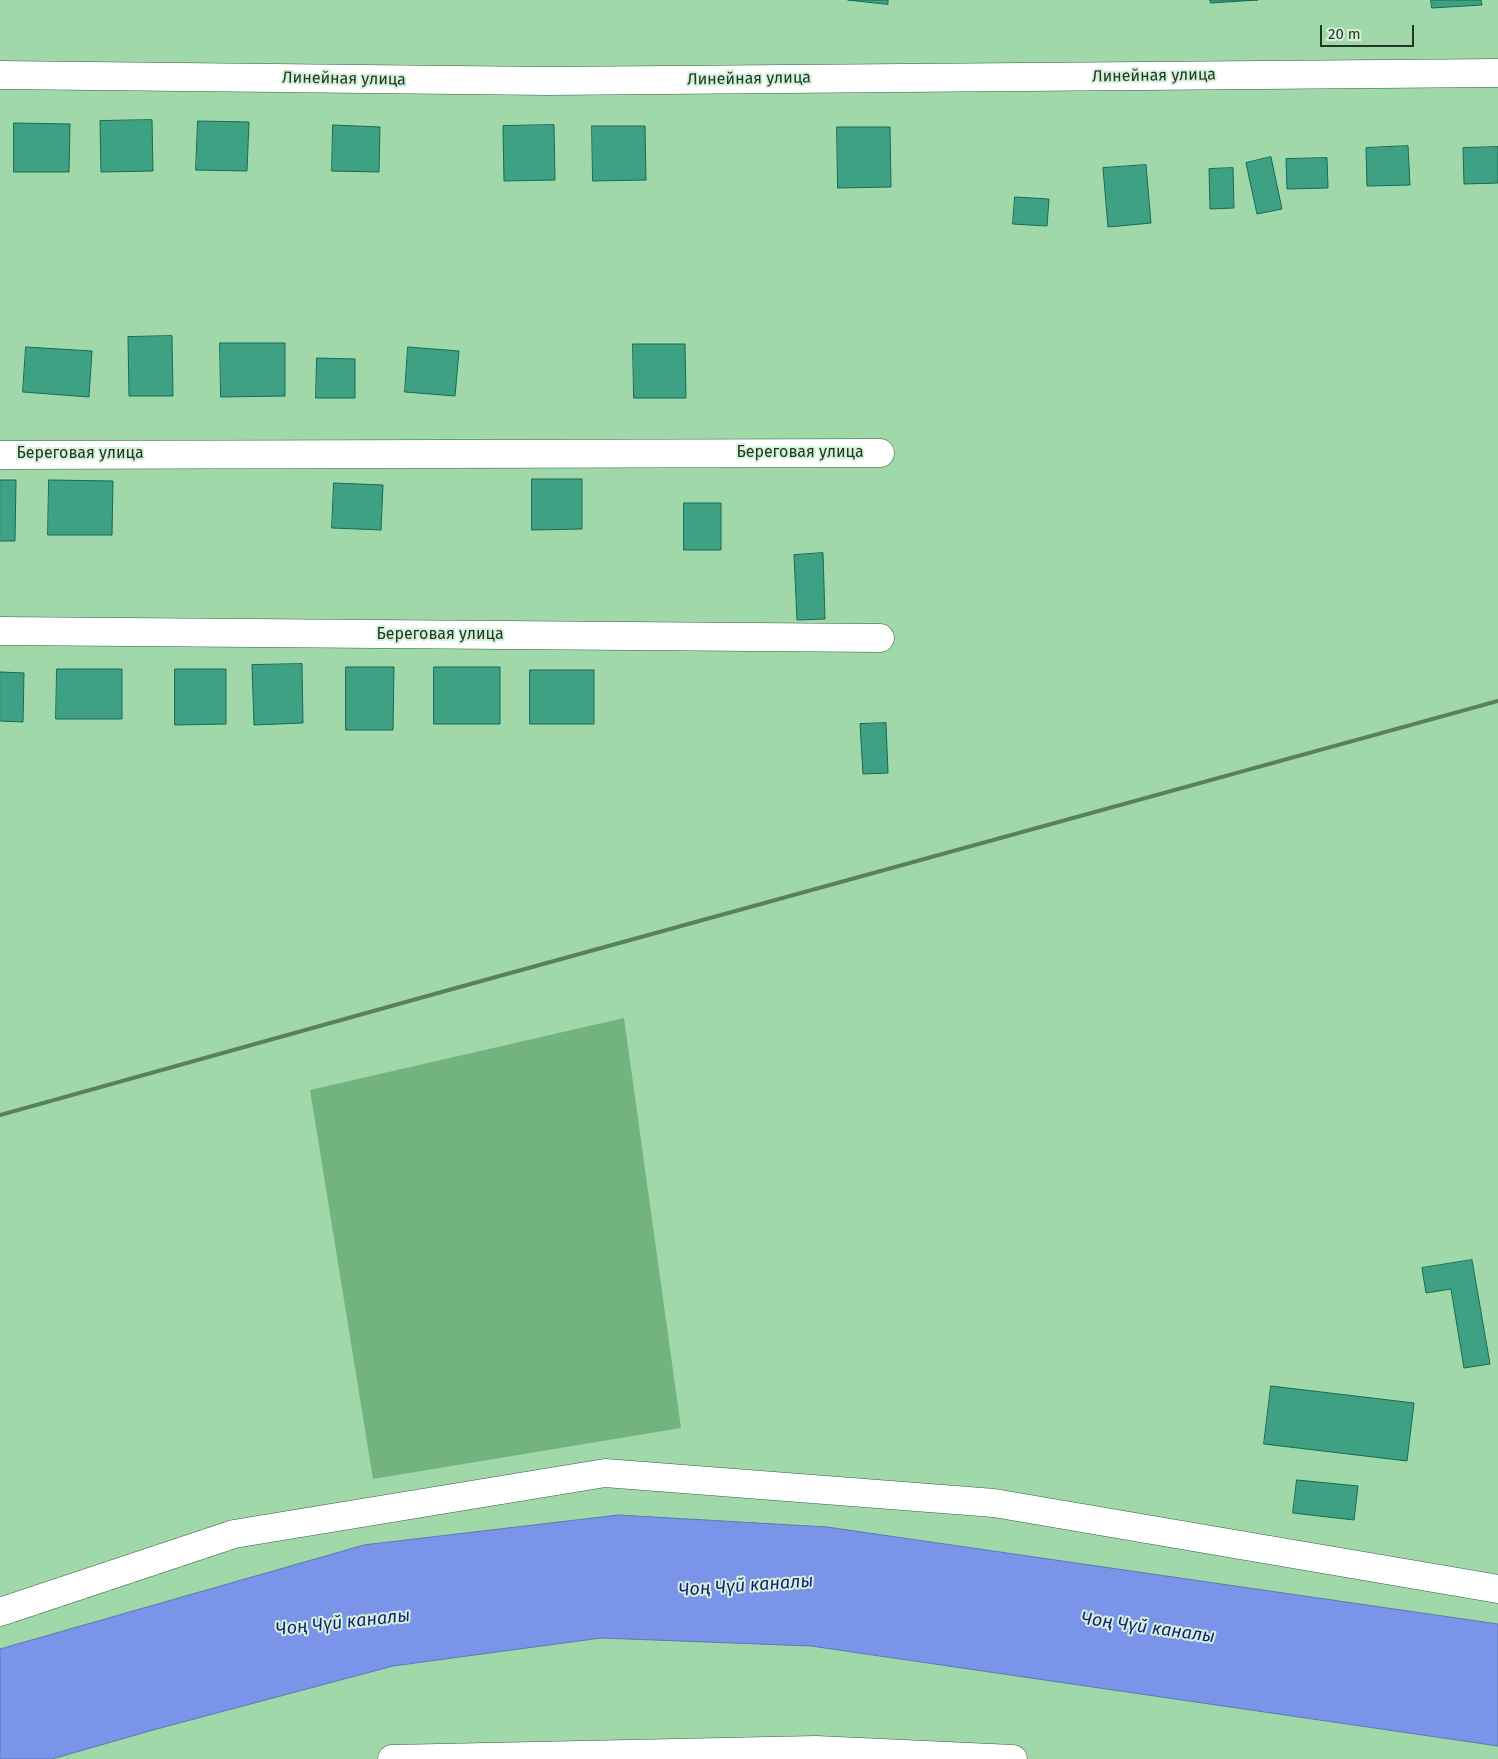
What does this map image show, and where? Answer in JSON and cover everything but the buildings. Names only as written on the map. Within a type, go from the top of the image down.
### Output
[{"type":"street","name":"Линейная улица","points":[[0,75],[548,81],[1498,73]]},
{"type":"street","name":"Береговая улица","points":[[0,454],[880,453]]},
{"type":"street","name":"Береговая улица","points":[[0,631],[880,638]]},
{"type":"street","points":[[0,1612],[234,1534],[605,1473],[994,1503],[1498,1589]]},
{"type":"street","points":[[392,1759],[816,1750],[1013,1759]]},
{"type":"green space","points":[[624,1018],[681,1428],[373,1479],[310,1090]]},
{"type":"water","name":"Чоң Чүй каналы","points":[[619,1515],[827,1527],[1498,1624],[1498,1746],[811,1646],[601,1638],[393,1666],[52,1759],[0,1759],[0,1649],[364,1545]]},
{"type":"railway","points":[[0,1115],[1498,701]]}]
